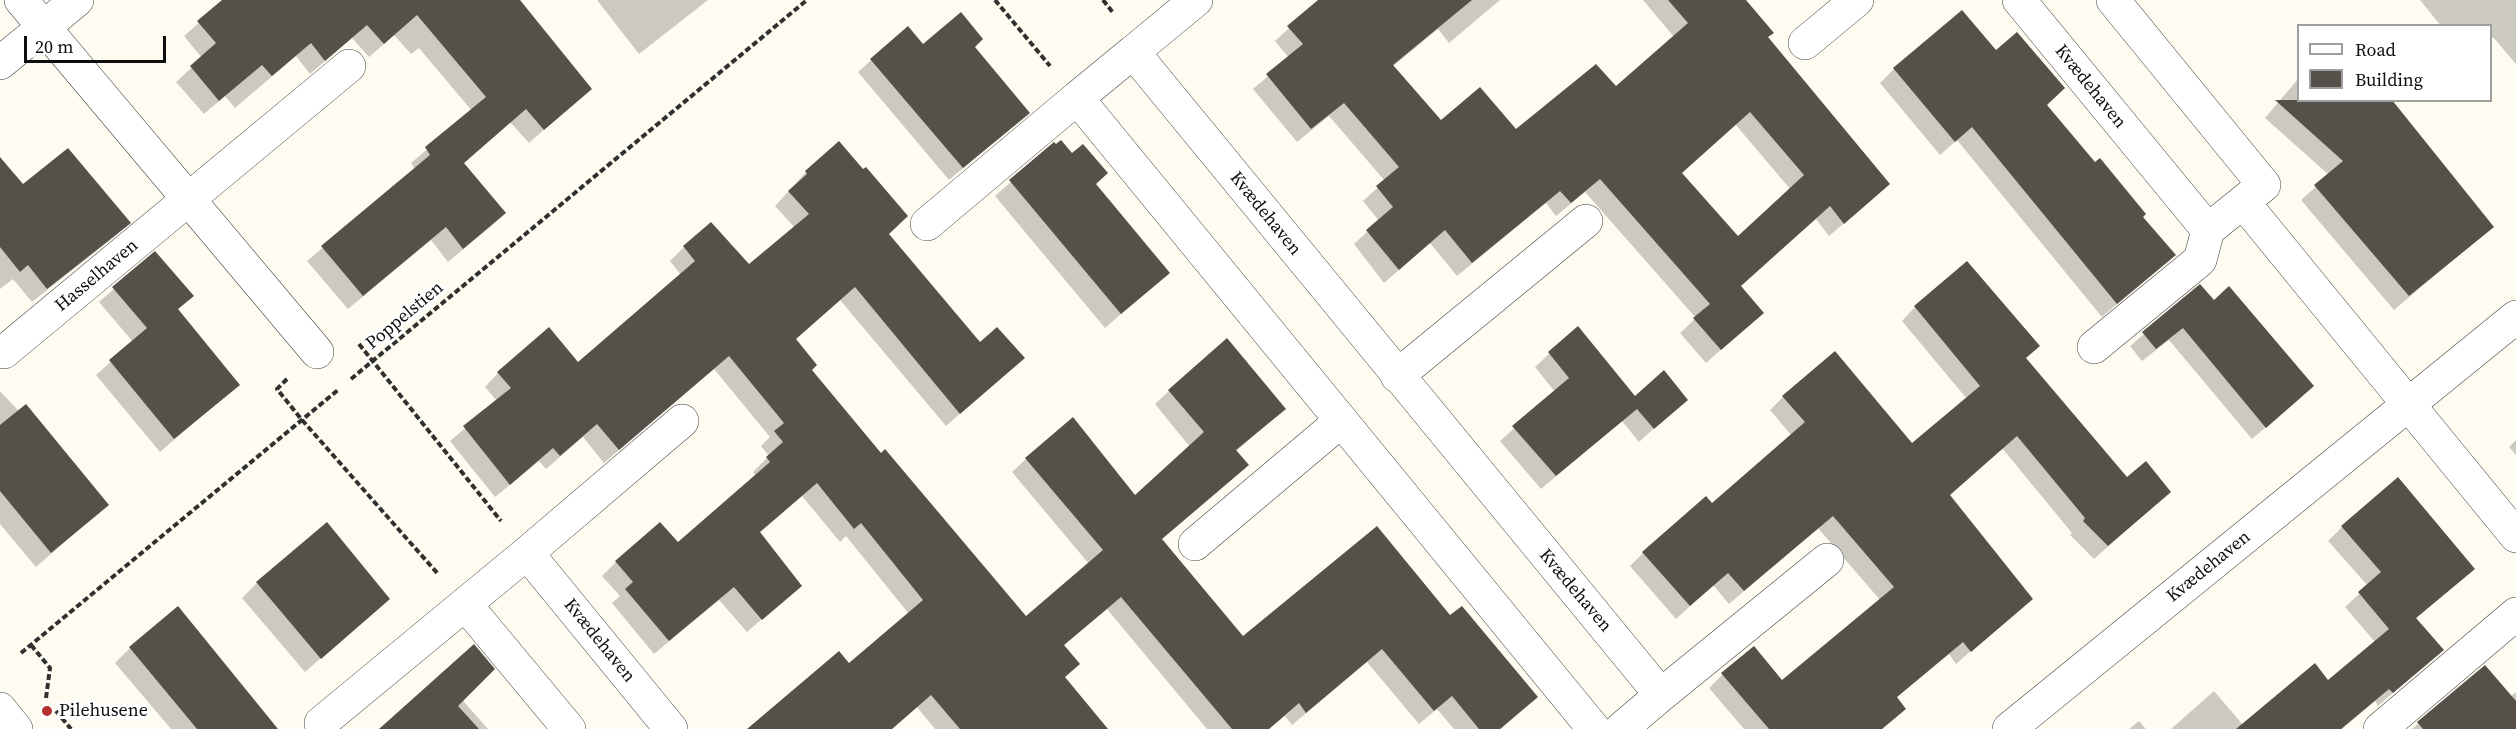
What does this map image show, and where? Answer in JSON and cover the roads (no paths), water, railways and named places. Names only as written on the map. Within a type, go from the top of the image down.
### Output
[{"type":"street","points":[[21,0],[317,352]]},
{"type":"street","points":[[0,63],[77,0]]},
{"type":"street","points":[[927,224],[1196,0]]},
{"type":"street","points":[[1805,43],[1857,0]]},
{"type":"street","name":"Kvædehaven","points":[[2019,0],[2208,231]]},
{"type":"street","points":[[2094,346],[2200,260],[2208,231],[2264,185],[2113,0]]},
{"type":"street","name":"Kvædehaven","points":[[1133,52],[1661,695]]},
{"type":"street","name":"Hasselhaven","points":[[4,352],[349,66]]},
{"type":"street","points":[[1077,98],[1594,729]]},
{"type":"street","points":[[2243,202],[2516,536]]},
{"type":"street","points":[[1397,376],[1586,221]]},
{"type":"street","name":"Kvædehaven","points":[[2008,729],[2516,317]]},
{"type":"street","points":[[321,723],[682,421]]},
{"type":"street","points":[[1195,544],[1341,421]]},
{"type":"street","name":"Kvædehaven","points":[[527,553],[671,729]]},
{"type":"street","points":[[1634,725],[1661,695],[1827,560]]},
{"type":"street","points":[[465,604],[569,729]]},
{"type":"street","points":[[2380,729],[2516,614]]},
{"type":"street","points":[[0,709],[16,729]]},
{"type":"place","name":"Pilehusene","points":[[47,711]]}]
